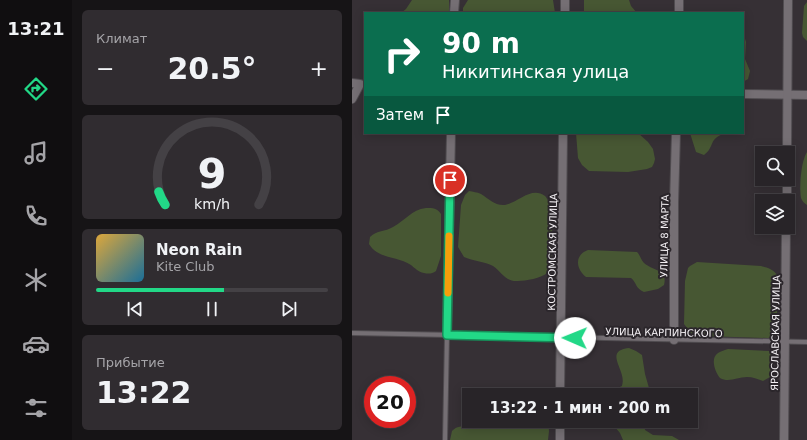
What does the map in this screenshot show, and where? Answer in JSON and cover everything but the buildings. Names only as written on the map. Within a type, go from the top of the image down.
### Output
[{"type":"street","points":[[454,12],[455,0]]},
{"type":"street","points":[[565,0],[565,12]]},
{"type":"street","points":[[679,0],[679,12]]},
{"type":"street","points":[[787,146],[788,0]]},
{"type":"street","points":[[352,99],[359,83]]},
{"type":"street","points":[[744,94],[807,95]]},
{"type":"street","points":[[447,335],[451,134]]},
{"type":"street","name":"КОСТРОМСКАЯ УЛИЦА","points":[[560,388],[564,134]]},
{"type":"street","name":"УЛИЦА 8 МАРТА","points":[[674,340],[674,203],[676,134]]},
{"type":"street","name":"ЯРОСЛАВСКАЯ УЛИЦА","points":[[784,440],[786,234]]},
{"type":"street","points":[[560,428],[560,440]]},
{"type":"lane","name":"УЛИЦА КАРПИНСКОГО","points":[[352,333],[807,342]]},
{"type":"lane","points":[[445,440],[447,335]]},
{"type":"green space","points":[[412,0],[449,0],[449,12],[402,12]]},
{"type":"green space","points":[[468,0],[553,0],[555,12],[463,12],[463,8]]},
{"type":"green space","points":[[584,0],[629,0],[631,6],[636,12],[584,12]]},
{"type":"green space","points":[[807,2],[807,41],[803,37],[802,33],[804,6]]},
{"type":"green space","points":[[744,35],[746,42],[745,59],[750,71],[748,79],[744,81]]},
{"type":"green space","points":[[576,134],[639,134],[653,149],[655,159],[652,167],[628,172],[589,171],[582,165],[578,158]]},
{"type":"green space","points":[[690,134],[723,134],[714,140],[708,152],[704,155],[696,152]]},
{"type":"green space","points":[[807,152],[807,205],[801,198],[800,187],[802,168]]},
{"type":"green space","points":[[469,191],[480,193],[492,202],[501,205],[510,204],[530,194],[540,193],[545,196],[548,201],[552,221],[552,247],[550,267],[545,275],[533,279],[514,281],[507,278],[493,266],[464,257],[458,247],[461,205],[465,195]]},
{"type":"green space","points":[[426,208],[435,209],[441,214],[441,256],[436,271],[428,274],[420,272],[406,262],[377,252],[369,244],[370,237],[373,235],[390,229],[412,213]]},
{"type":"green space","points":[[588,250],[637,252],[644,263],[662,273],[665,280],[664,285],[658,289],[644,292],[639,289],[631,278],[586,277],[580,270],[578,262],[580,255]]},
{"type":"green space","points":[[697,262],[761,266],[774,271],[777,275],[777,330],[775,336],[768,338],[703,336],[691,333],[684,324],[685,281],[688,268]]},
{"type":"green space","points":[[629,348],[642,355],[649,388],[618,388],[622,386],[623,380],[617,357],[617,353],[621,350]]},
{"type":"green space","points":[[728,349],[769,351],[772,357],[772,371],[770,377],[763,381],[749,377],[730,380],[720,378],[715,369],[714,358],[718,353]]},
{"type":"green space","points":[[461,426],[462,428],[549,428],[549,431],[548,440],[450,440],[452,431]]},
{"type":"green space","points":[[616,428],[645,428],[645,430],[653,435],[672,436],[679,440],[623,440]]},
{"type":"slow traffic","points":[[448,293],[449,236]]},
{"type":"route","points":[[450,180],[447,335],[575,338]]}]
